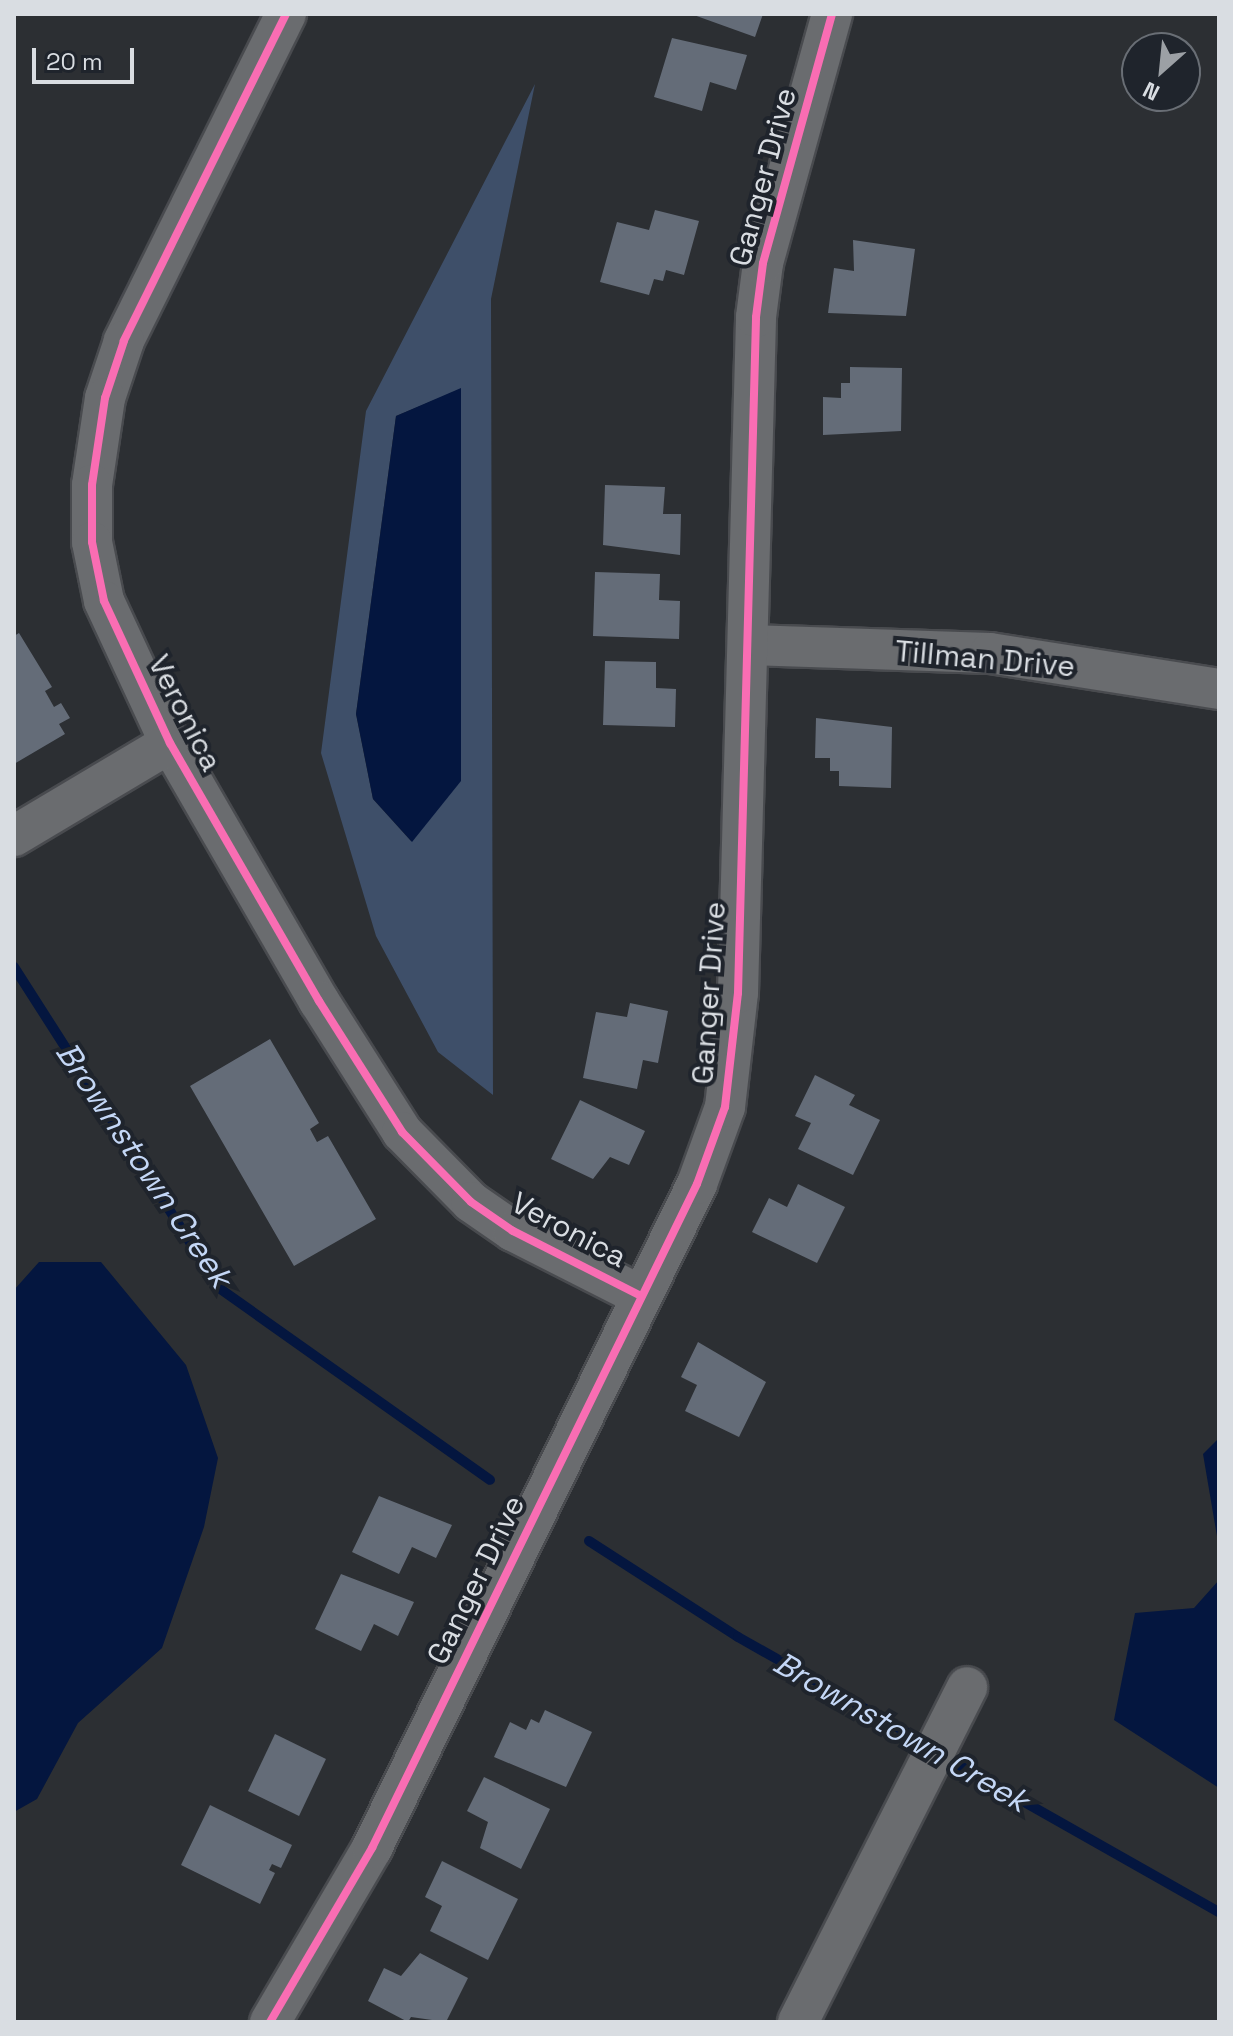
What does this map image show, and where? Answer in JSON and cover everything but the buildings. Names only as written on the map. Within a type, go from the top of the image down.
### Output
[{"type":"street","name":"Veronica","points":[[286,14],[124,341],[97,440],[92,542],[104,601],[170,743],[319,1001],[402,1132],[462,1194],[513,1231],[641,1296]]},
{"type":"street","name":"Ganger Drive","points":[[270,2022],[349,1893],[709,1157],[734,1061],[760,279],[832,14]]},
{"type":"street","name":"Tillman Drive","points":[[749,645],[990,653],[1219,689]]},
{"type":"street","points":[[14,836],[170,743]]},
{"type":"street","points":[[798,2022],[967,1687]]},
{"type":"shaded area","points":[[535,84],[491,299],[493,1095],[438,1052],[376,936],[321,753],[366,411]],"holes":[[[461,389],[460,532],[411,841],[373,799],[356,714],[396,416]]]},
{"type":"water","points":[[461,388],[461,781],[412,842],[373,799],[356,714],[396,416]]},
{"type":"water","points":[[39,1262],[101,1262],[186,1365],[218,1458],[204,1527],[162,1648],[78,1723],[37,1799],[14,1812],[14,1290]]},
{"type":"water","points":[[1219,1438],[1219,1548],[1203,1454]]},
{"type":"water","points":[[1219,1580],[1219,1788],[1114,1720],[1135,1613],[1194,1608]]},
{"type":"waterway","name":"Brownstown Creek","points":[[14,967],[219,1288],[490,1480]]},
{"type":"waterway","name":"Brownstown Creek","points":[[589,1541],[738,1637],[931,1746]]},
{"type":"waterway","name":"Brownstown Creek","points":[[943,1756],[1219,1912]]},
{"type":"cycle path","points":[[286,14],[124,341],[105,398],[92,485],[92,542],[104,601],[170,743],[319,1001],[402,1132],[471,1202],[513,1231],[641,1296]]},
{"type":"cycle path","points":[[270,2022],[372,1848],[697,1184],[725,1107],[738,993],[756,317],[763,263],[832,14]]}]
